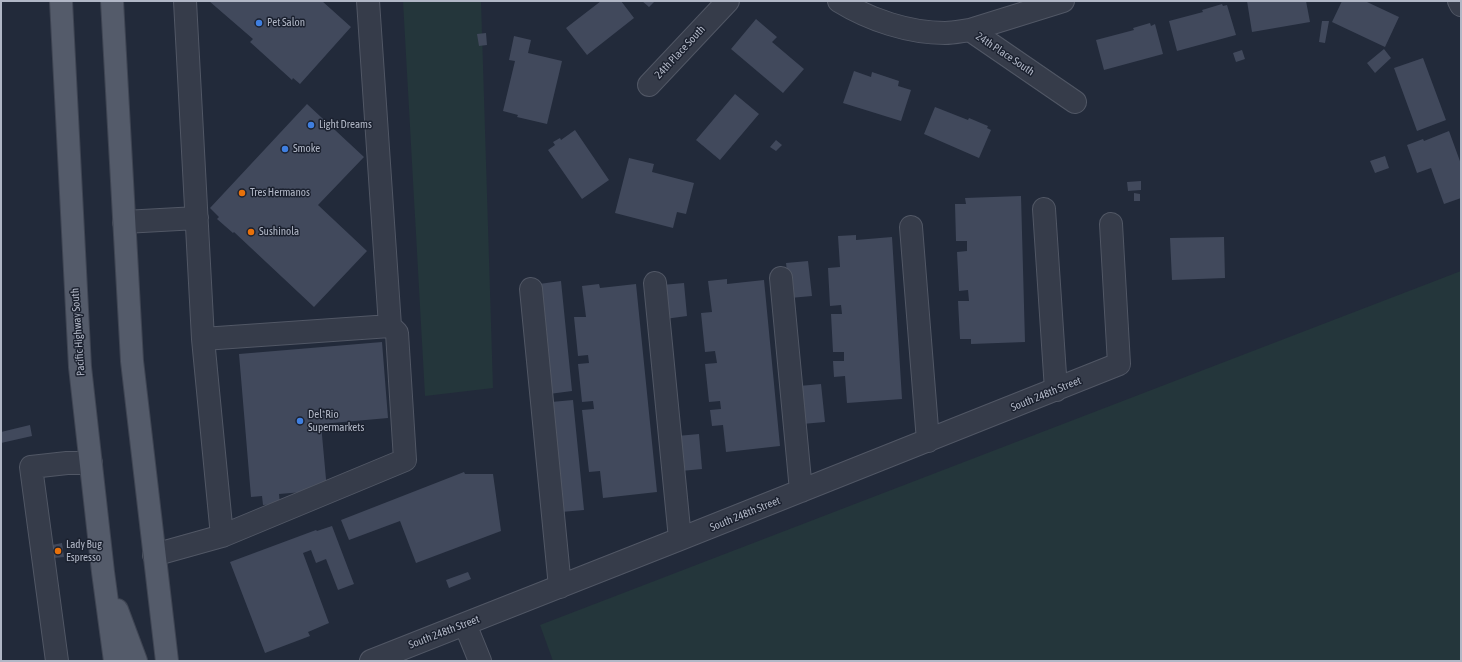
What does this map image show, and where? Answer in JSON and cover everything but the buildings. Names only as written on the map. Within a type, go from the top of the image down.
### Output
[{"type":"main road","name":"Pacific Highway South","points":[[61,1],[80,367],[103,572],[115,661]]},
{"type":"main road","points":[[112,1],[132,361],[167,661]]},
{"type":"main road","points":[[103,572],[136,661]]},
{"type":"street","points":[[185,1],[203,339],[222,536]]},
{"type":"street","points":[[154,555],[222,536],[405,460],[397,333],[390,326],[368,1]]},
{"type":"street","name":"24th Place South","points":[[649,85],[728,1]]},
{"type":"street","name":"24th Place South","points":[[839,1],[851,8],[892,25],[917,31],[946,33],[970,30],[1075,102]]},
{"type":"street","points":[[970,30],[1063,1]]},
{"type":"street","points":[[1459,1],[1461,5]]},
{"type":"street","points":[[1044,209],[1056,390]]},
{"type":"street","points":[[124,222],[197,218]]},
{"type":"street","name":"South 248th Street","points":[[371,661],[1119,364],[1111,224]]},
{"type":"street","points":[[911,227],[928,441]]},
{"type":"street","points":[[780,278],[801,491]]},
{"type":"street","points":[[655,283],[680,539]]},
{"type":"street","points":[[531,289],[560,587]]},
{"type":"street","points":[[203,339],[390,326]]},
{"type":"street","points":[[56,661],[31,467],[91,463]]},
{"type":"street","points":[[465,624],[480,661]]},
{"type":"shaded area","points":[[403,1],[481,1],[493,388],[425,396]]},
{"type":"shaded area","points":[[1461,271],[1461,661],[553,661],[540,625]]},
{"type":"place","name":"Pet Salon","points":[[259,23]]},
{"type":"place","name":"Light Dreams","points":[[311,125]]},
{"type":"place","name":"Smoke","points":[[285,149]]},
{"type":"place","name":"Tres Hermanos","points":[[242,193]]},
{"type":"place","name":"Sushinola","points":[[251,232]]},
{"type":"place","name":"Del*Rio Supermarkets","points":[[300,421]]},
{"type":"place","name":"Lady Bug Espresso","points":[[58,551]]}]
